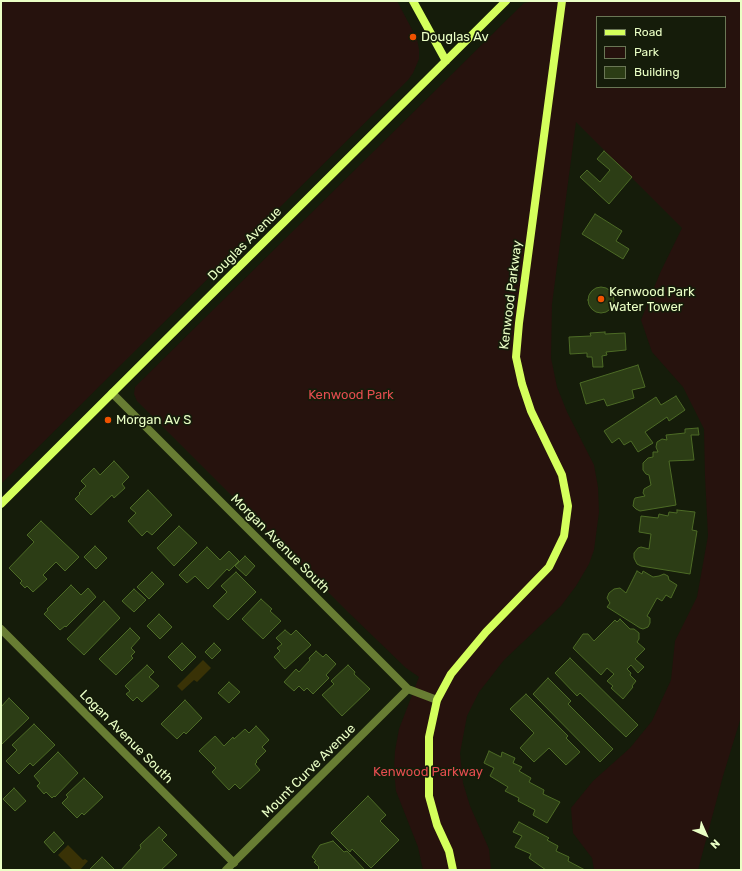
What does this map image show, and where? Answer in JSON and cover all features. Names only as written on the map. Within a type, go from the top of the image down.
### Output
[{"type":"street","points":[[413,1],[446,61]]},
{"type":"street","name":"Douglas Avenue","points":[[1,504],[506,1]]},
{"type":"street","name":"Kenwood Parkway","points":[[453,870],[449,851],[437,824],[429,796],[429,736],[437,700],[451,674],[486,632],[549,567],[564,536],[568,506],[562,475],[531,411],[522,384],[516,357],[518,323],[562,1]]},
{"type":"street","name":"Morgan Avenue South","points":[[112,393],[408,689],[437,700]]},
{"type":"street","name":"Logan Avenue South","points":[[1,629],[234,863]]},
{"type":"street","name":"Mount Curve Avenue","points":[[226,870],[408,689]]},
{"type":"green space","points":[[1,1],[397,1],[417,39],[419,59],[408,80],[1,484]]},
{"type":"green space","name":"Kenwood Park","points":[[535,1],[741,1],[741,717],[723,776],[698,870],[594,870],[592,858],[573,833],[571,808],[593,781],[630,748],[652,721],[671,680],[675,641],[697,597],[708,536],[704,429],[683,387],[652,352],[641,320],[660,273],[682,228],[576,122],[552,304],[551,358],[557,387],[567,412],[594,465],[598,487],[599,512],[594,550],[589,564],[576,586],[561,606],[504,660],[479,692],[467,716],[460,753],[463,783],[470,806],[489,849],[491,870],[423,870],[418,847],[396,791],[394,770],[395,751],[399,729],[419,677],[406,668],[349,613],[137,401],[134,394],[135,387],[524,3]]},
{"type":"shaded area","points":[[203,660],[211,668],[197,682],[194,680],[182,691],[177,686]]},
{"type":"shaded area","points":[[68,845],[83,860],[85,859],[88,861],[80,870],[73,870],[58,855]]},
{"type":"building","points":[[604,151],[632,177],[609,204],[580,177],[587,170],[600,182],[610,170],[597,159]]},
{"type":"building","points":[[595,214],[622,231],[616,241],[629,249],[623,259],[582,234]]},
{"type":"building","name":"Kenwood Park Water Tower","points":[[601,287],[610,291],[614,300],[610,309],[601,313],[592,309],[588,300],[592,291]]},
{"type":"building","points":[[605,332],[605,334],[625,333],[626,350],[606,352],[607,355],[602,356],[603,367],[593,367],[592,357],[587,357],[587,353],[570,354],[569,337],[591,336],[590,333]]},
{"type":"building","points":[[638,365],[645,387],[632,390],[634,398],[607,406],[604,399],[586,404],[580,383]]},
{"type":"building","points":[[676,396],[685,410],[669,421],[667,417],[645,432],[653,443],[638,452],[631,441],[624,445],[619,438],[612,443],[604,431],[656,397],[661,405]]},
{"type":"building","points":[[698,428],[699,435],[691,435],[694,460],[669,461],[676,505],[640,511],[636,509],[633,506],[635,498],[645,496],[643,493],[644,489],[651,485],[649,475],[643,470],[643,463],[648,458],[653,457],[653,452],[658,452],[656,447],[657,442],[662,439],[667,440],[666,435],[685,433],[685,429]]},
{"type":"building","points":[[114,461],[129,477],[122,484],[125,488],[114,498],[112,495],[91,515],[75,499],[86,486],[81,481],[94,468],[100,475]]},
{"type":"building","points":[[148,490],[172,515],[152,535],[147,531],[142,536],[128,521],[136,513],[130,508]]},
{"type":"building","points":[[677,510],[695,512],[692,530],[697,531],[690,574],[641,566],[637,564],[634,558],[634,553],[641,547],[649,549],[651,534],[639,532],[641,516],[658,518],[659,514],[668,516],[669,512],[677,513]]},
{"type":"building","points":[[41,521],[79,557],[65,571],[56,562],[43,575],[47,579],[33,592],[27,586],[25,588],[20,583],[22,581],[9,568],[34,542],[27,535]]},
{"type":"building","points":[[179,526],[197,543],[174,566],[157,548]]},
{"type":"building","points":[[95,546],[107,558],[96,569],[84,557]]},
{"type":"building","points":[[207,547],[220,560],[229,551],[239,561],[229,571],[227,569],[208,589],[195,576],[187,583],[179,575]]},
{"type":"building","points":[[245,556],[255,566],[246,576],[235,566]]},
{"type":"building","points":[[637,571],[642,574],[643,571],[653,577],[664,574],[668,576],[669,580],[677,585],[671,598],[666,595],[662,601],[657,598],[647,616],[650,618],[650,623],[648,627],[643,629],[607,607],[610,603],[607,598],[609,593],[614,589],[620,588],[626,593]]},
{"type":"building","points":[[152,572],[164,584],[149,599],[137,587]]},
{"type":"building","points":[[236,572],[256,592],[228,620],[213,606],[227,592],[221,586]]},
{"type":"building","points":[[71,585],[81,595],[88,588],[96,597],[66,627],[65,626],[60,630],[44,614],[48,610],[47,609]]},
{"type":"building","points":[[134,589],[146,600],[134,612],[122,601]]},
{"type":"building","points":[[261,599],[272,609],[270,611],[281,621],[263,639],[242,619]]},
{"type":"building","points":[[104,601],[120,618],[84,655],[67,639]]},
{"type":"building","points":[[159,614],[172,627],[160,639],[147,626]]},
{"type":"building","points":[[620,619],[630,629],[634,629],[639,633],[639,639],[637,642],[645,649],[635,659],[644,667],[638,673],[631,665],[627,669],[636,681],[623,699],[611,688],[613,686],[607,681],[614,674],[607,668],[601,675],[573,648],[583,634],[588,634],[594,641],[615,620],[617,622]]},
{"type":"building","points":[[130,628],[140,638],[131,648],[135,652],[131,656],[133,658],[116,675],[99,659]]},
{"type":"building","points":[[285,630],[291,635],[296,630],[311,645],[285,669],[274,657],[280,651],[277,648],[282,644],[276,638]]},
{"type":"building","points":[[182,643],[196,657],[182,671],[168,657]]},
{"type":"building","points":[[214,643],[221,650],[212,659],[205,652]]},
{"type":"building","points":[[316,651],[323,657],[326,654],[336,664],[326,675],[329,678],[313,694],[307,688],[304,691],[299,686],[294,691],[284,682],[296,669],[299,672]]},
{"type":"building","points":[[570,658],[638,725],[626,737],[580,693],[577,696],[555,673]]},
{"type":"building","points":[[147,665],[154,672],[149,677],[159,686],[142,702],[137,697],[133,701],[126,694],[130,691],[125,686]]},
{"type":"building","points":[[348,665],[355,672],[354,674],[370,689],[342,716],[322,695],[334,684],[331,681]]},
{"type":"building","points":[[548,678],[571,701],[568,704],[613,749],[600,762],[533,694]]},
{"type":"building","points":[[229,682],[240,692],[229,703],[218,693]]},
{"type":"building","points":[[526,694],[568,736],[566,738],[580,752],[566,765],[549,748],[534,762],[520,748],[534,733],[510,709]]},
{"type":"building","points":[[9,698],[29,718],[1,745],[1,707]]},
{"type":"building","points":[[185,700],[202,718],[186,734],[184,732],[177,739],[161,724]]},
{"type":"building","points":[[34,724],[55,745],[33,766],[30,763],[19,774],[6,761],[17,750],[12,745]]},
{"type":"building","points":[[256,726],[269,740],[262,747],[266,751],[255,764],[260,770],[240,789],[235,784],[229,790],[212,772],[216,768],[199,751],[215,736],[224,746],[233,737],[234,739],[245,729],[249,733]]},
{"type":"building","points":[[489,751],[501,757],[502,752],[515,758],[513,763],[522,767],[519,771],[531,778],[529,782],[544,790],[543,794],[560,802],[547,823],[533,815],[535,810],[518,801],[519,798],[505,791],[508,787],[490,776],[494,768],[484,763]]},
{"type":"building","points":[[58,752],[78,773],[55,797],[54,796],[52,798],[46,792],[44,794],[37,786],[40,783],[34,776]]},
{"type":"building","points":[[84,778],[103,797],[84,815],[82,813],[77,818],[62,803],[68,797],[66,795]]},
{"type":"building","points":[[14,788],[26,801],[15,811],[3,799]]},
{"type":"building","points":[[368,796],[386,815],[380,821],[399,840],[371,868],[352,849],[350,852],[331,833]]},
{"type":"building","points":[[519,822],[549,838],[547,840],[558,846],[556,851],[569,857],[568,861],[585,870],[546,870],[529,858],[531,854],[515,847],[522,836],[513,832]]},
{"type":"building","points":[[159,827],[167,835],[162,840],[177,855],[161,870],[121,870],[141,848],[140,845]]},
{"type":"building","points":[[54,832],[64,843],[54,853],[44,842]]},
{"type":"building","points":[[333,841],[344,852],[347,851],[365,870],[320,870],[314,862],[316,861],[312,857],[320,845]]},
{"type":"building","points":[[102,857],[115,870],[89,870]]},
{"type":"place","name":"Douglas Av","points":[[413,37]]},
{"type":"place","name":"Kenwood Park Water Tower","points":[[601,299]]},
{"type":"place","name":"Morgan Av S","points":[[108,420]]}]
